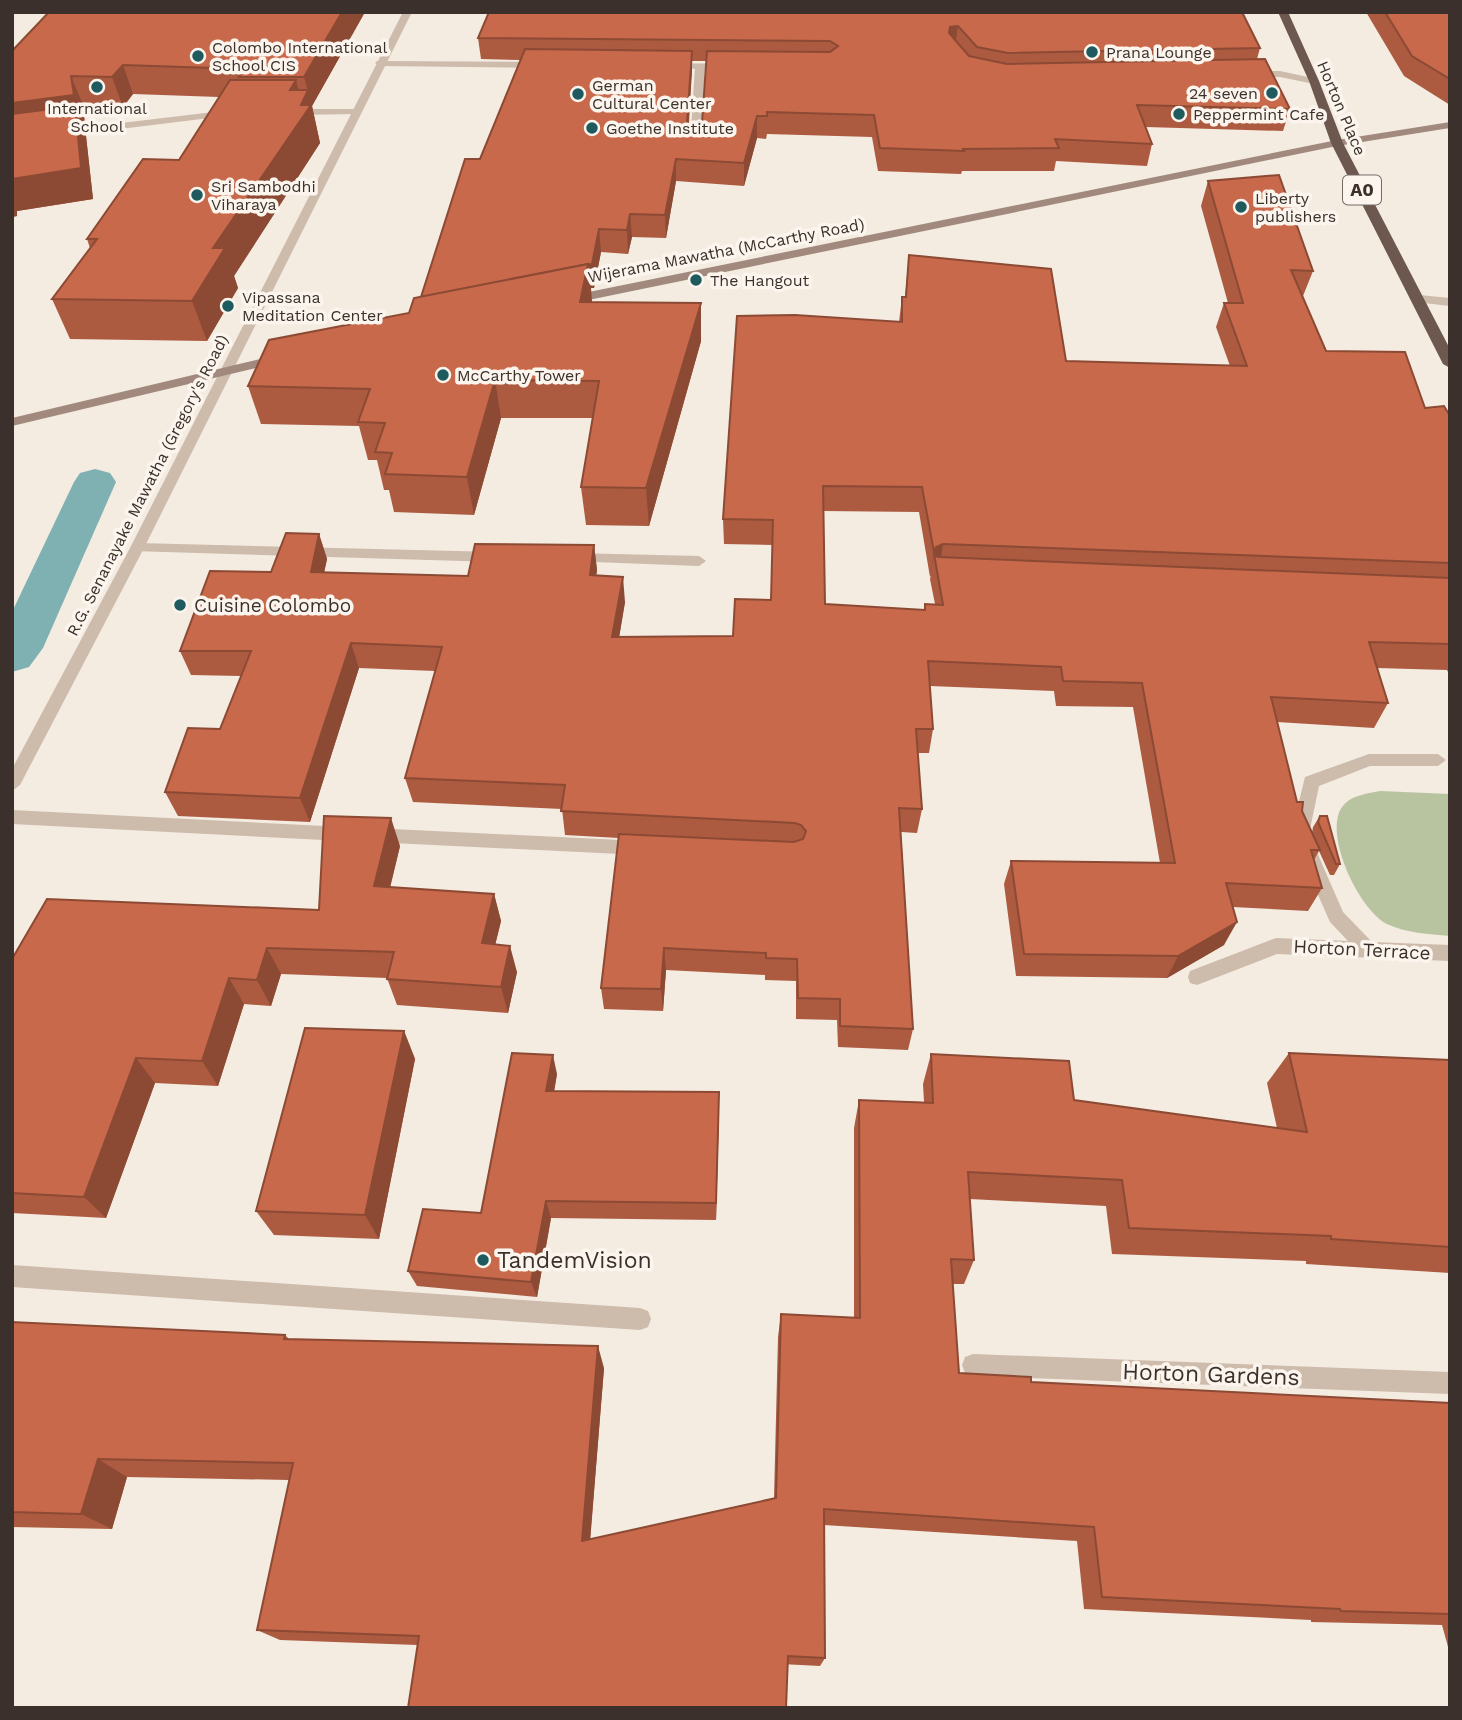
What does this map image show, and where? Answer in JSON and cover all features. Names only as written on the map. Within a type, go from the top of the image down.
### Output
[{"type":"highway","name":"Horton Place","points":[[1283,12],[1314,81],[1337,143],[1450,364]]},
{"type":"main road","name":"Wijerama Mawatha (McCarthy Road)","points":[[551,303],[1337,143],[1450,125]]},
{"type":"main road","points":[[12,422],[225,369],[293,355]]},
{"type":"street","name":"R.G. Senanayake Mawatha (Gregory's Road)","points":[[12,785],[137,548],[225,369],[408,12]]},
{"type":"street","points":[[380,63],[547,65]]},
{"type":"street","points":[[659,66],[739,67]]},
{"type":"street","points":[[695,145],[701,67]]},
{"type":"street","points":[[1240,75],[1280,74],[1314,81]]},
{"type":"street","points":[[52,135],[237,112]]},
{"type":"street","points":[[276,112],[356,112]]},
{"type":"street","points":[[1419,299],[1450,302]]},
{"type":"street","points":[[137,548],[507,557]]},
{"type":"street","points":[[562,558],[699,561]]},
{"type":"street","points":[[1366,948],[1336,918],[1300,834],[1311,782],[1369,760],[1438,760]]},
{"type":"street","points":[[12,817],[654,849]]},
{"type":"street","name":"Horton Terrace","points":[[1197,977],[1276,946],[1450,953]]},
{"type":"street","points":[[12,1276],[640,1319]]},
{"type":"street","name":"Horton Gardens","points":[[973,1365],[1450,1383]]},
{"type":"green space","points":[[1380,791],[1450,794],[1450,936],[1410,931],[1387,924],[1365,904],[1355,888],[1341,852],[1337,819],[1342,807],[1354,797]]},
{"type":"building","points":[[49,12],[342,12],[304,77],[239,77],[244,69],[123,65],[112,77],[71,76],[74,95],[12,103],[12,51]]},
{"type":"building","points":[[489,12],[1242,12],[1260,48],[1008,53],[977,47],[958,26],[950,27],[949,33],[969,56],[1007,64],[1265,59],[1290,109],[1137,105],[1152,144],[1055,139],[1059,148],[963,149],[964,151],[880,148],[874,115],[767,112],[767,116],[757,116],[744,163],[676,159],[665,215],[630,214],[627,230],[599,229],[592,264],[421,297],[465,159],[480,159],[525,49],[692,51],[687,123],[696,128],[702,123],[707,51],[830,52],[838,46],[830,41],[478,38]]},
{"type":"building","points":[[1385,12],[1450,12],[1450,79],[1412,56]]},
{"type":"building","points":[[230,80],[296,80],[290,90],[308,90],[301,105],[311,105],[213,248],[225,248],[192,301],[52,299],[97,239],[87,239],[143,159],[179,160]]},
{"type":"building","points":[[75,106],[81,168],[12,179],[12,114]]},
{"type":"building","points":[[1279,175],[1313,271],[1291,270],[1326,351],[1405,352],[1425,408],[1444,406],[1450,416],[1450,563],[943,544],[936,547],[934,552],[922,487],[823,486],[825,604],[925,610],[925,604],[943,605],[934,554],[938,557],[1450,578],[1450,644],[1369,642],[1388,703],[1271,697],[1297,802],[1303,802],[1302,811],[1320,850],[1311,850],[1322,888],[1226,883],[1237,922],[1178,956],[1024,954],[1011,861],[1175,863],[1142,683],[1063,681],[1061,667],[928,661],[933,729],[916,729],[922,809],[899,808],[913,1029],[840,1026],[840,999],[798,998],[797,959],[766,958],[766,953],[664,948],[661,989],[601,988],[619,834],[794,842],[803,839],[806,831],[795,823],[561,811],[565,785],[405,778],[442,647],[351,643],[300,798],[165,792],[188,728],[220,729],[251,651],[180,651],[210,571],[271,572],[286,533],[319,534],[311,572],[468,576],[475,544],[594,545],[590,575],[623,577],[612,637],[733,636],[735,599],[771,600],[773,520],[723,519],[737,316],[795,315],[902,322],[902,297],[906,297],[909,255],[1051,269],[1066,361],[1247,366],[1224,303],[1243,303],[1208,181]]},
{"type":"building","points":[[588,264],[580,302],[701,303],[646,488],[581,487],[599,381],[495,380],[467,477],[385,474],[392,453],[375,452],[385,423],[358,422],[370,389],[248,386],[269,340],[409,313],[414,298]]},
{"type":"building","points":[[324,816],[391,818],[374,886],[494,894],[482,943],[510,946],[501,987],[387,979],[394,952],[267,948],[257,980],[229,978],[202,1061],[136,1058],[84,1197],[12,1193],[12,959],[47,899],[319,910]]},
{"type":"building","points":[[1320,816],[1327,816],[1340,864],[1336,864],[1318,822]]},
{"type":"building","points":[[305,1028],[404,1031],[365,1215],[256,1211]]},
{"type":"building","points":[[512,1053],[553,1055],[546,1091],[719,1092],[716,1203],[546,1201],[531,1282],[408,1271],[423,1209],[481,1213]]},
{"type":"building","points":[[1289,1053],[1450,1060],[1450,1247],[1331,1239],[1331,1236],[1129,1228],[1122,1180],[968,1172],[974,1260],[951,1259],[959,1373],[1031,1377],[1031,1382],[1450,1403],[1450,1614],[1341,1611],[1102,1597],[1094,1527],[824,1509],[825,1658],[788,1656],[786,1708],[408,1708],[419,1636],[257,1630],[293,1463],[98,1459],[81,1514],[12,1512],[12,1322],[285,1335],[284,1339],[598,1346],[582,1541],[776,1498],[781,1314],[860,1318],[859,1100],[933,1103],[931,1054],[1069,1061],[1074,1100],[1307,1132]]},
{"type":"waterway","points":[[12,655],[19,648],[95,482]]},
{"type":"place","name":"Prana Lounge","points":[[1092,52]]},
{"type":"place","name":"Colombo International School CIS","points":[[198,56]]},
{"type":"place","name":"International School","points":[[97,87]]},
{"type":"place","name":"24 seven","points":[[1272,93]]},
{"type":"place","name":"German Cultural Center","points":[[578,94]]},
{"type":"place","name":"Peppermint Cafe","points":[[1179,114]]},
{"type":"place","name":"Goethe Institute","points":[[592,128]]},
{"type":"place","name":"Sri Sambodhi Viharaya","points":[[197,195]]},
{"type":"place","name":"Liberty publishers","points":[[1241,207]]},
{"type":"place","name":"The Hangout","points":[[696,280]]},
{"type":"place","name":"Vipassana Meditation Center","points":[[228,306]]},
{"type":"place","name":"McCarthy Tower","points":[[443,375]]},
{"type":"place","name":"Cuisine Colombo","points":[[180,605]]},
{"type":"place","name":"TandemVision","points":[[483,1260]]}]
